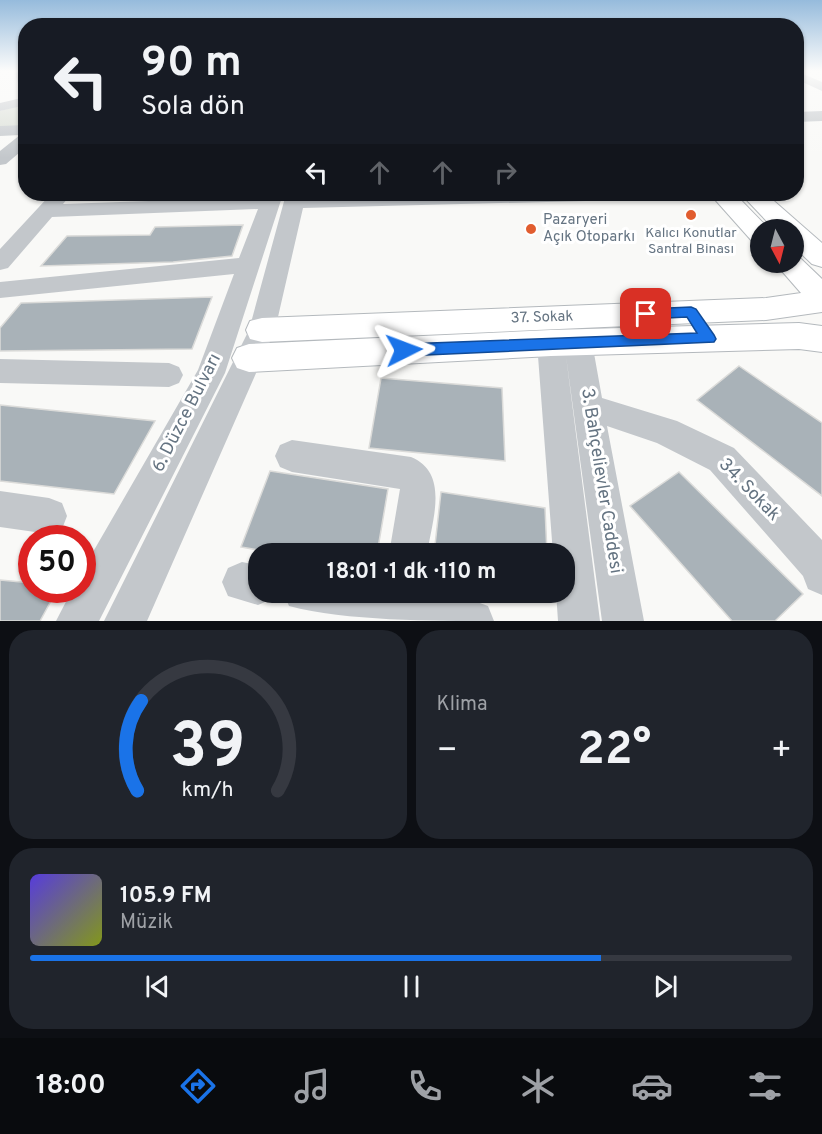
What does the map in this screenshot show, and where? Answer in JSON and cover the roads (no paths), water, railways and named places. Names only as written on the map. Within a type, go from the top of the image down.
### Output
[{"type":"main road","points":[[729,201],[750,223]]},
{"type":"main road","points":[[760,201],[779,219]]},
{"type":"main road","points":[[804,242],[822,258]]},
{"type":"main road","points":[[798,273],[822,300],[822,312]]},
{"type":"main road","name":"37. Sokak","points":[[446,335],[700,325],[766,309],[822,300]]},
{"type":"main road","points":[[256,344],[446,335],[565,342],[700,325],[822,339]]},
{"type":"street","points":[[0,107],[18,103]]},
{"type":"street","points":[[804,117],[822,116]]},
{"type":"street","points":[[0,131],[18,130]]},
{"type":"street","points":[[0,160],[18,145]]},
{"type":"street","points":[[0,263],[56,201]]},
{"type":"street","points":[[47,211],[229,201]]},
{"type":"street","name":"6. Düzce Bulvarı","points":[[77,621],[211,373],[248,266],[281,201]]},
{"type":"street","name":"6. Düzce Bulvarı","points":[[125,621],[256,344],[282,201]]},
{"type":"street","points":[[0,290],[248,266]]},
{"type":"street","name":"3. Bahçelievler Caddesi","points":[[565,342],[589,407],[627,612]]},
{"type":"street","name":"3. Bahçelievler Caddesi","points":[[565,342],[579,621]]},
{"type":"street","points":[[0,371],[169,375]]},
{"type":"street","name":"34. Sokak","points":[[589,407],[666,431],[722,459],[817,563],[822,575]]},
{"type":"street","points":[[292,456],[411,474],[418,484],[418,492],[410,543]]},
{"type":"street","points":[[0,509],[49,516]]},
{"type":"street","points":[[374,603],[473,621]]},
{"type":"place","name":"Kalıcı Konutlar Santral Binası","points":[[691,215]]},
{"type":"place","name":"Pazaryeri Açık Otoparkı","points":[[531,229]]}]
